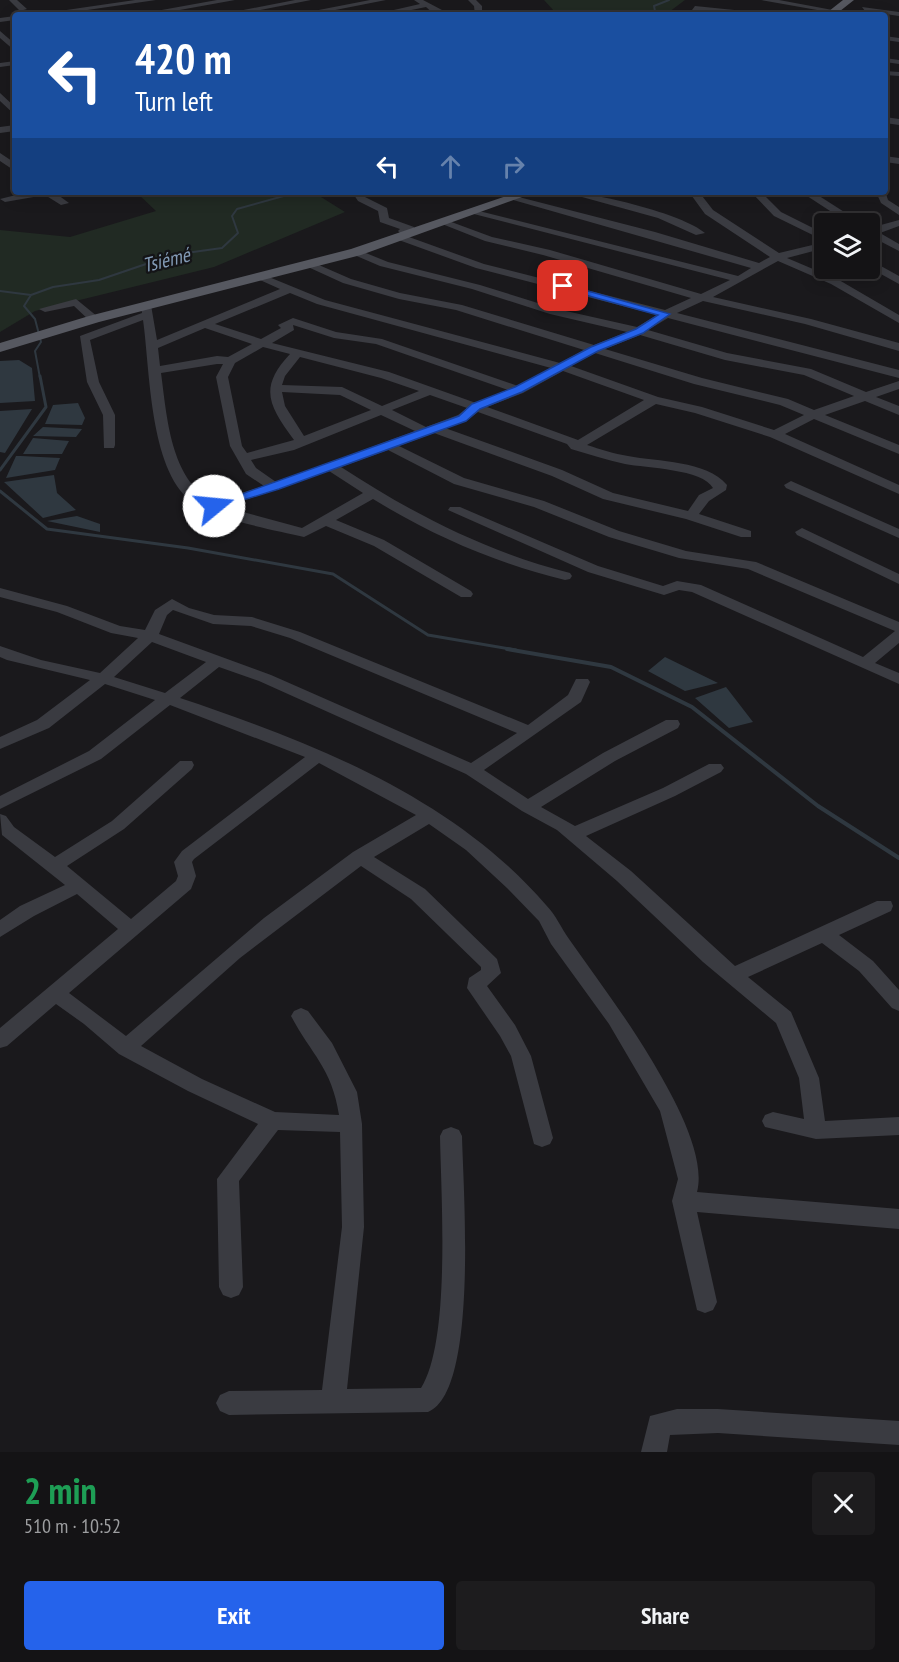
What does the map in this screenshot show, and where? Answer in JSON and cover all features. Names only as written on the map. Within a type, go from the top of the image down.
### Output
[{"type":"main road","points":[[830,12],[844,0]]},
{"type":"main road","points":[[0,348],[94,319],[148,310],[312,265],[520,195]]},
{"type":"street","points":[[13,0],[23,9]]},
{"type":"street","points":[[81,0],[90,8]]},
{"type":"street","points":[[64,12],[152,0]]},
{"type":"street","points":[[166,0],[182,12]]},
{"type":"street","points":[[157,12],[231,0]]},
{"type":"street","points":[[271,0],[295,12]]},
{"type":"street","points":[[240,12],[307,0]]},
{"type":"street","points":[[317,12],[382,0]]},
{"type":"street","points":[[418,0],[439,12]]},
{"type":"street","points":[[714,12],[730,0]]},
{"type":"street","points":[[765,0],[780,1],[824,12]]},
{"type":"street","points":[[733,10],[746,4]]},
{"type":"street","points":[[391,12],[427,5]]},
{"type":"street","points":[[785,12],[793,5]]},
{"type":"street","points":[[44,6],[49,12]]},
{"type":"street","points":[[695,8],[745,12]]},
{"type":"street","points":[[865,9],[885,12]]},
{"type":"street","points":[[0,33],[12,46]]},
{"type":"street","points":[[0,96],[7,103]]},
{"type":"street","points":[[0,156],[10,165]]},
{"type":"street","points":[[5,199],[28,195]]},
{"type":"street","points":[[51,195],[64,203]]},
{"type":"street","points":[[359,195],[361,199],[383,210],[384,220],[410,229],[403,231],[404,235],[480,266],[899,374]]},
{"type":"street","points":[[581,195],[662,216],[700,233]]},
{"type":"street","points":[[696,195],[709,212],[777,257],[835,282],[899,320]]},
{"type":"street","points":[[759,195],[781,216],[814,234]]},
{"type":"street","points":[[811,195],[840,213]]},
{"type":"street","points":[[882,195],[884,201],[899,212]]},
{"type":"street","points":[[511,198],[651,234],[760,267]]},
{"type":"street","points":[[471,212],[737,279]]},
{"type":"street","points":[[442,222],[478,236],[546,252],[700,297],[807,321],[899,347]]},
{"type":"street","points":[[880,229],[899,223]]},
{"type":"street","points":[[880,237],[899,248]]},
{"type":"street","points":[[214,506],[275,487],[462,418],[476,407],[519,390],[594,349],[639,331],[666,314],[735,282],[777,257],[814,248]]},
{"type":"street","points":[[356,252],[384,264],[476,287],[555,312],[639,331],[725,356],[807,372],[899,411]]},
{"type":"street","points":[[312,265],[347,281],[399,296],[458,307],[698,381],[784,402],[899,450]]},
{"type":"street","points":[[880,269],[899,281]]},
{"type":"street","points":[[264,278],[321,302],[562,367],[618,385],[654,400],[698,410],[775,434],[899,490]]},
{"type":"street","points":[[151,347],[289,289]]},
{"type":"street","points":[[45,309],[76,302],[94,319]]},
{"type":"street","points":[[109,446],[109,415],[93,381],[84,338],[148,310],[151,347],[176,476],[189,493],[214,506],[304,533],[323,520],[372,494]]},
{"type":"street","points":[[275,487],[251,471],[236,446],[222,376],[230,361],[290,328],[284,325],[293,321],[334,335],[378,341],[519,390]]},
{"type":"street","points":[[203,324],[260,343],[385,375],[572,441],[576,446],[622,459],[686,470],[716,480],[720,484],[719,490],[704,498],[691,516]]},
{"type":"street","points":[[298,352],[279,376],[274,388],[275,403],[301,441]]},
{"type":"street","points":[[155,370],[217,360],[230,361]]},
{"type":"street","points":[[775,434],[815,414],[899,385]]},
{"type":"street","points":[[274,388],[342,391],[431,431],[556,473],[608,496],[691,516],[746,534]]},
{"type":"street","points":[[243,458],[289,447],[430,391]]},
{"type":"street","points":[[576,446],[654,400]]},
{"type":"street","points":[[390,446],[459,481],[539,504],[614,534],[684,555],[751,565],[899,628]]},
{"type":"street","points":[[330,466],[372,494],[471,545],[541,571],[565,576]]},
{"type":"street","points":[[791,485],[899,534]]},
{"type":"street","points":[[455,510],[593,569],[664,591],[677,585],[696,588],[899,679]]},
{"type":"street","points":[[323,520],[379,543],[466,594]]},
{"type":"street","points":[[802,532],[899,580]]},
{"type":"street","points":[[0,592],[62,609],[116,630],[150,636],[218,660],[330,706],[472,770],[574,834],[732,976],[784,1018],[809,1078],[816,1130]]},
{"type":"street","points":[[0,744],[43,724],[102,678],[150,636],[160,613],[172,603],[184,610],[213,619],[252,622],[296,635],[378,671],[530,732]]},
{"type":"street","points":[[864,664],[899,635]]},
{"type":"street","points":[[0,651],[17,659],[102,678],[274,738],[384,788],[457,832],[494,862],[531,900],[554,928],[558,939],[616,1018],[670,1110],[688,1179],[683,1201],[705,1302]]},
{"type":"street","points":[[0,803],[95,755],[218,660]]},
{"type":"street","points":[[472,770],[530,732],[575,698],[582,682]]},
{"type":"street","points":[[528,807],[609,757],[672,724]]},
{"type":"street","points":[[0,1040],[129,928],[184,884],[187,876],[183,862],[188,855],[315,757]]},
{"type":"street","points":[[54,866],[118,825],[186,765]]},
{"type":"street","points":[[574,834],[669,792],[716,768]]},
{"type":"street","points":[[126,1048],[184,994],[271,922],[359,856],[428,816]]},
{"type":"street","points":[[3,829],[54,866],[129,928]]},
{"type":"street","points":[[359,856],[418,894],[490,964],[491,973],[476,983],[477,988],[508,1031],[521,1056],[542,1138]]},
{"type":"street","points":[[0,930],[27,911],[78,886]]},
{"type":"street","points":[[732,976],[884,906]]},
{"type":"street","points":[[824,934],[866,966],[899,1003]]},
{"type":"street","points":[[54,993],[91,1018],[126,1048],[195,1085],[273,1121],[351,1124]]},
{"type":"street","points":[[301,1016],[325,1049],[346,1092],[351,1124],[352,1227],[333,1402]]},
{"type":"street","points":[[231,1287],[228,1179],[273,1121]]},
{"type":"street","points":[[773,1121],[816,1130],[899,1126]]},
{"type":"street","points":[[229,1403],[428,1400],[437,1392],[451,1327],[451,1136]]},
{"type":"street","points":[[683,1201],[899,1219]]},
{"type":"street","points":[[654,1452],[659,1425],[677,1420],[899,1433]]},
{"type":"shaded area","points":[[544,0],[685,0],[669,12],[552,12],[554,11]]},
{"type":"shaded area","points":[[139,195],[318,195],[345,212],[214,267],[35,311],[0,332],[0,230],[70,237],[156,211]]},
{"type":"shaded area","points":[[19,360],[32,368],[35,401],[0,403],[0,361]]},
{"type":"shaded area","points":[[78,403],[85,418],[82,425],[45,424],[53,405]]},
{"type":"shaded area","points":[[32,409],[5,453],[0,452],[0,411]]},
{"type":"shaded area","points":[[43,427],[82,429],[76,437],[33,436]]},
{"type":"shaded area","points":[[33,438],[69,441],[62,454],[23,454]]},
{"type":"shaded area","points":[[16,456],[60,458],[55,470],[6,478]]},
{"type":"shaded area","points":[[54,475],[57,493],[76,510],[43,518],[4,482]]},
{"type":"shaded area","points":[[77,516],[100,524],[100,532],[47,521]]},
{"type":"shaded area","points":[[665,657],[718,683],[685,691],[648,671]]},
{"type":"shaded area","points":[[726,687],[753,722],[729,728],[695,698]]},
{"type":"waterway","name":"Tsiémé","points":[[653,12],[655,11],[654,6],[669,0]]},
{"type":"waterway","name":"Tsiémé","points":[[31,295],[53,287],[99,280],[146,264],[181,260],[186,253],[222,248],[238,233],[232,216],[237,209],[287,195]]},
{"type":"waterway","name":"Tsiémé","points":[[0,291],[31,295]]},
{"type":"waterway","points":[[31,295],[24,306],[35,319],[41,342],[35,351],[40,378]]},
{"type":"waterway","points":[[0,470],[46,407],[40,376]]},
{"type":"waterway","points":[[0,491],[47,529],[188,548],[333,574],[428,635],[516,650]]},
{"type":"waterway","points":[[507,649],[611,667],[692,707],[818,806],[899,858]]},
{"type":"route","points":[[214,506],[275,487],[462,418],[476,407],[519,390],[594,349],[639,331],[666,314],[563,286]]}]
